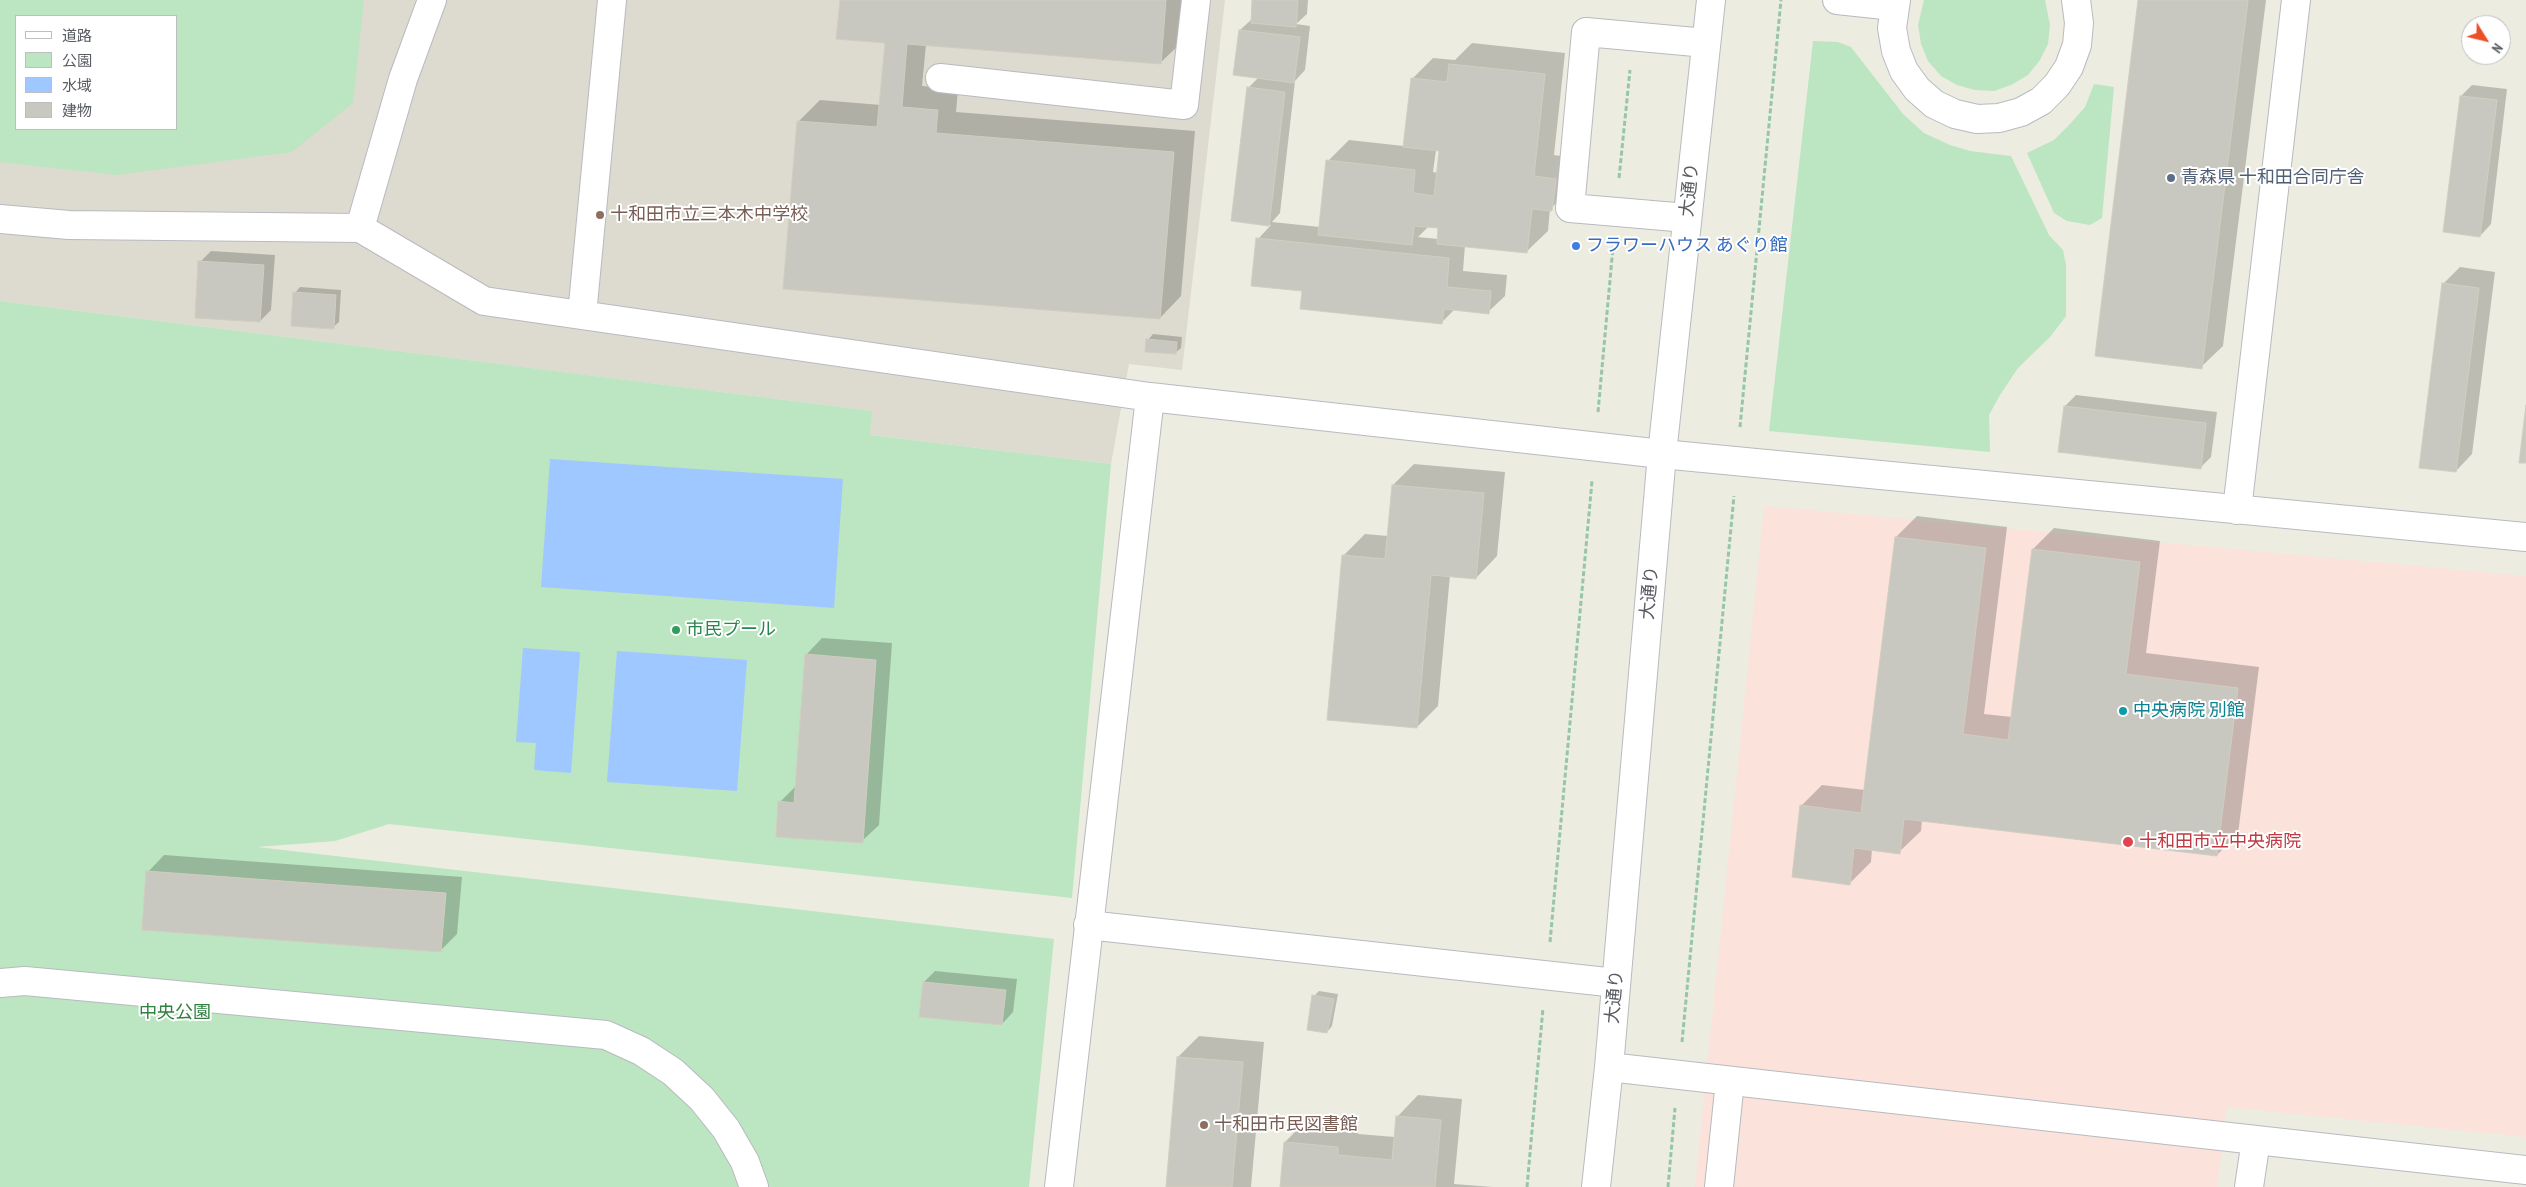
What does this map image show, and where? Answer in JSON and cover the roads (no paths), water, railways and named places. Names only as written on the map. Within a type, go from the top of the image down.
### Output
[{"type":"street","points":[[360,228],[403,79],[432,0]]},
{"type":"street","points":[[582,315],[612,0]]},
{"type":"street","points":[[940,78],[1184,105],[1196,0]]},
{"type":"street","name":"大通り","points":[[1596,1187],[1609,1066],[1662,454],[1711,0]]},
{"type":"street","points":[[1837,0],[1895,3],[1892,28],[1896,51],[1904,71],[1917,89],[1934,104],[1955,114],[1977,119],[1999,118],[2021,112],[2041,102],[2057,85],[2069,67],[2077,46],[2079,23],[2076,0]]},
{"type":"street","points":[[2237,510],[2296,0]]},
{"type":"street","points":[[1687,218],[1570,208],[1586,32],[1706,43]]},
{"type":"street","points":[[0,219],[69,225],[360,228],[484,301],[582,315],[1150,396],[1595,447],[2526,537]]},
{"type":"street","points":[[1059,1187],[1150,396]]},
{"type":"street","points":[[1088,925],[1616,983]]},
{"type":"street","points":[[0,982],[25,982],[606,1035],[641,1051],[674,1072],[702,1099],[726,1129],[745,1162],[754,1187]]},
{"type":"street","points":[[1609,1066],[2256,1140],[2490,1176],[2526,1170]]},
{"type":"street","points":[[1719,1187],[1730,1081]]},
{"type":"street","points":[[2249,1187],[2256,1140]]},
{"type":"water","points":[[550,459],[843,479],[834,608],[541,587]]},
{"type":"water","points":[[523,648],[580,652],[571,773],[534,770],[536,743],[516,742]]},
{"type":"water","points":[[617,651],[747,660],[737,791],[607,782]]},
{"type":"place","name":"青森県 十和田合同庁舎","points":[[2171,178]]},
{"type":"place","name":"十和田市立三本木中学校","points":[[600,215]]},
{"type":"place","name":"フラワーハウス あぐり館","points":[[1576,246]]},
{"type":"place","name":"市民プール","points":[[676,630]]},
{"type":"place","name":"中央病院 別館","points":[[2123,711]]},
{"type":"place","name":"十和田市立中央病院","points":[[2128,842]]},
{"type":"place","name":"十和田市民図書館","points":[[1204,1125]]},
{"type":"park label","name":"中央公園","points":[[175,1013]]}]
